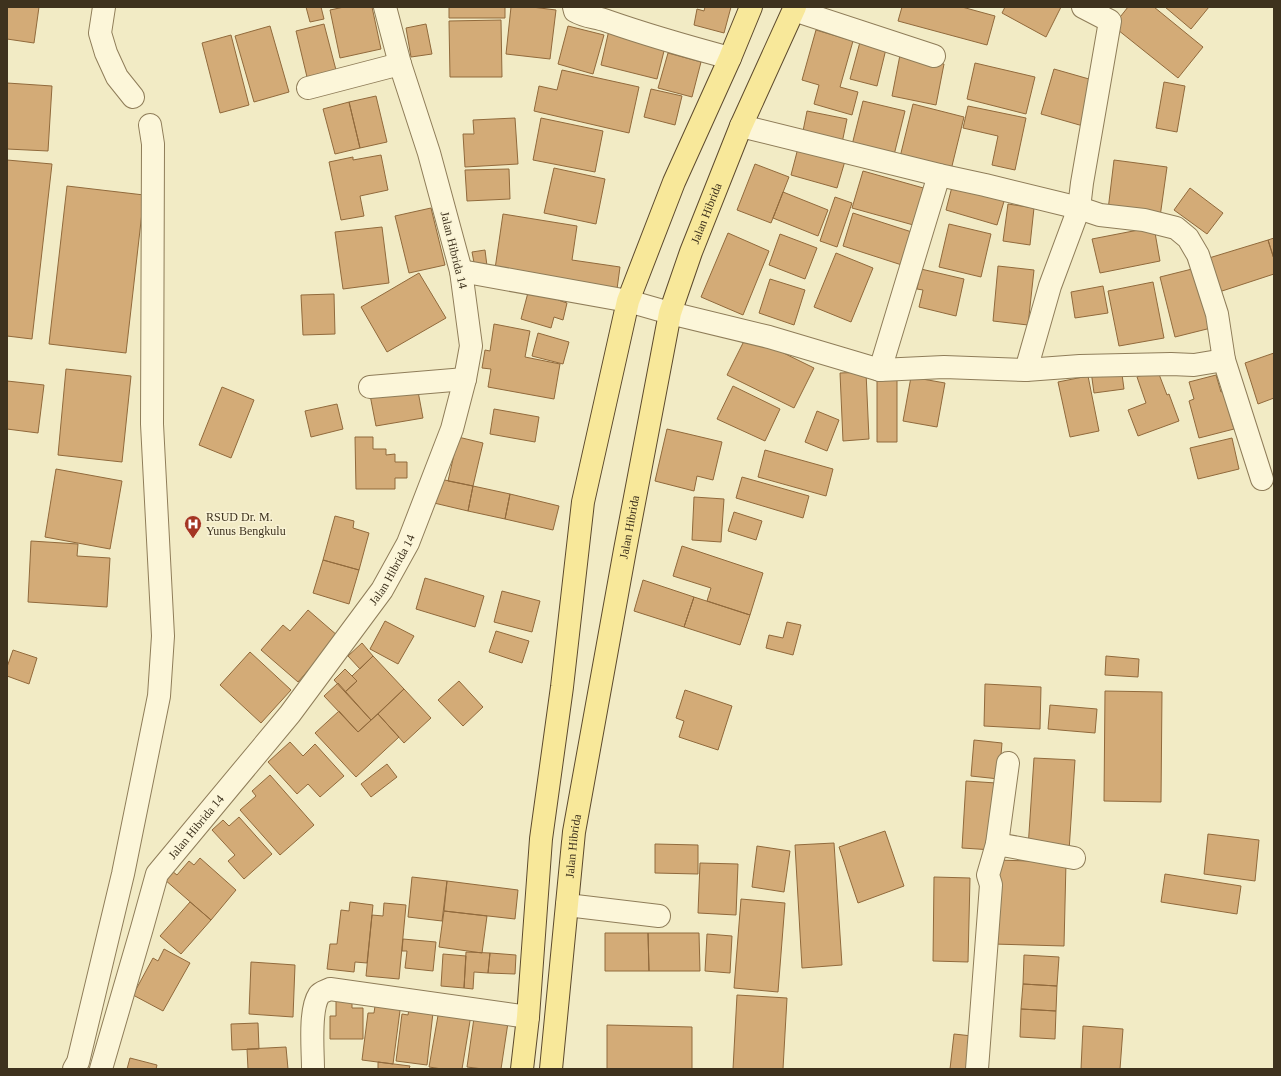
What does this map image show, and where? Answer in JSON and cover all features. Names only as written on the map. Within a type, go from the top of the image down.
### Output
[{"type":"main road","points":[[522,1069],[528,1017],[542,839],[562,687],[583,502],[628,301],[674,182],[730,58],[751,7]]},
{"type":"main road","name":"Jalan Hibrida","points":[[551,1069],[574,832],[670,313],[691,252],[740,126],[794,8]]},
{"type":"street","points":[[104,7],[100,33],[106,53],[117,77],[133,97]]},
{"type":"street","name":"Jalan Hibrida 14","points":[[101,1069],[157,874],[290,714],[382,590],[408,543],[452,429],[465,379],[471,346],[461,271],[428,153],[400,64],[385,7]]},
{"type":"street","points":[[574,7],[575,11],[582,15],[730,58]]},
{"type":"street","points":[[1026,370],[1050,286],[1079,208],[1082,183],[1116,14],[1083,7]]},
{"type":"street","points":[[794,8],[934,56]]},
{"type":"street","points":[[308,88],[400,64]]},
{"type":"street","points":[[74,1069],[78,1062],[123,874],[159,696],[163,636],[152,424],[153,144],[150,125]]},
{"type":"street","points":[[740,126],[1079,208],[1100,215],[1144,220],[1176,228],[1188,238],[1198,254],[1217,314],[1224,360],[1262,479]]},
{"type":"street","points":[[880,370],[939,175]]},
{"type":"street","points":[[461,271],[628,301],[670,313],[769,337],[880,370],[944,367],[1026,370],[1080,366],[1171,364],[1194,365],[1224,360]]},
{"type":"street","points":[[370,387],[465,379]]},
{"type":"street","points":[[977,1069],[991,886],[988,875],[997,844],[1008,763]]},
{"type":"street","points":[[997,844],[1074,858]]},
{"type":"street","points":[[567,905],[659,916]]},
{"type":"street","points":[[313,1069],[313,1022],[315,1004],[320,994],[330,989],[528,1017]]},
{"type":"building","points":[[7,7],[39,7],[34,43],[7,39]]},
{"type":"building","points":[[306,7],[321,7],[324,19],[310,22]]},
{"type":"building","points":[[344,7],[372,7],[381,49],[340,58],[330,10]]},
{"type":"building","points":[[449,7],[505,7],[505,18],[449,18]]},
{"type":"building","points":[[511,7],[532,7],[556,10],[550,59],[506,54]]},
{"type":"building","points":[[705,7],[731,7],[724,33],[694,25],[697,9],[704,11]]},
{"type":"building","points":[[902,7],[962,7],[995,16],[987,45],[898,21]]},
{"type":"building","points":[[1005,7],[1061,7],[1046,37],[1002,13]]},
{"type":"building","points":[[1128,7],[1154,7],[1203,47],[1178,78],[1113,26]]},
{"type":"building","points":[[1165,7],[1209,7],[1191,29]]},
{"type":"building","points":[[501,20],[502,77],[450,77],[449,21]]},
{"type":"building","points":[[324,24],[336,70],[307,77],[296,31]]},
{"type":"building","points":[[426,24],[432,54],[411,57],[406,28]]},
{"type":"building","points":[[270,26],[289,92],[254,102],[235,36]]},
{"type":"building","points":[[568,26],[604,35],[593,74],[558,64]]},
{"type":"building","points":[[609,30],[666,43],[657,79],[601,65]]},
{"type":"building","points":[[816,30],[853,41],[840,87],[858,92],[852,115],[814,104],[819,85],[802,80]]},
{"type":"building","points":[[231,35],[249,105],[220,113],[202,43]]},
{"type":"building","points":[[860,42],[886,49],[877,86],[850,79]]},
{"type":"building","points":[[668,53],[701,62],[692,97],[658,88]]},
{"type":"building","points":[[900,55],[944,64],[936,105],[892,96]]},
{"type":"building","points":[[975,63],[1035,77],[1026,114],[967,99]]},
{"type":"building","points":[[1054,69],[1096,81],[1083,126],[1041,114]]},
{"type":"building","points":[[562,70],[639,87],[629,133],[534,111],[539,86],[557,90]]},
{"type":"building","points":[[1164,82],[1185,86],[1177,132],[1156,128]]},
{"type":"building","points":[[7,83],[52,86],[48,151],[7,149]]},
{"type":"building","points":[[651,89],[682,96],[675,125],[644,117]]},
{"type":"building","points":[[376,96],[387,142],[360,148],[349,102]]},
{"type":"building","points":[[863,101],[905,111],[893,159],[851,149]]},
{"type":"building","points":[[349,102],[360,148],[335,154],[323,109]]},
{"type":"building","points":[[913,104],[964,117],[951,170],[900,157]]},
{"type":"building","points":[[968,106],[1026,118],[1015,170],[992,165],[998,136],[963,128]]},
{"type":"building","points":[[807,111],[847,119],[842,143],[802,136]]},
{"type":"building","points":[[515,118],[518,164],[465,167],[463,134],[474,134],[473,120]]},
{"type":"building","points":[[541,118],[603,131],[595,172],[533,160]]},
{"type":"building","points":[[798,148],[845,161],[837,188],[791,175]]},
{"type":"building","points":[[381,155],[388,190],[360,196],[364,216],[341,220],[329,162],[353,157],[353,160]]},
{"type":"building","points":[[7,160],[52,164],[32,339],[7,336]]},
{"type":"building","points":[[1114,160],[1167,167],[1160,217],[1108,210]]},
{"type":"building","points":[[755,164],[789,177],[771,223],[737,210]]},
{"type":"building","points":[[554,168],[605,179],[596,224],[544,213]]},
{"type":"building","points":[[509,169],[510,199],[467,201],[465,170]]},
{"type":"building","points":[[863,171],[927,189],[917,226],[852,208]]},
{"type":"building","points":[[953,183],[1005,198],[997,225],[946,210]]},
{"type":"building","points":[[67,186],[144,195],[126,353],[49,344]]},
{"type":"building","points":[[1190,188],[1223,213],[1207,234],[1174,210]]},
{"type":"building","points":[[783,192],[828,210],[818,236],[773,218]]},
{"type":"building","points":[[835,197],[852,203],[837,247],[820,241]]},
{"type":"building","points":[[1008,204],[1034,208],[1030,245],[1003,241]]},
{"type":"building","points":[[431,208],[445,265],[409,273],[395,216]]},
{"type":"building","points":[[853,213],[918,234],[908,267],[843,246]]},
{"type":"building","points":[[503,214],[577,226],[572,260],[620,267],[617,289],[495,269]]},
{"type":"building","points":[[949,224],[991,234],[981,277],[939,267]]},
{"type":"building","points":[[382,227],[389,283],[343,289],[335,232]]},
{"type":"building","points":[[1154,227],[1160,261],[1100,273],[1092,239]]},
{"type":"building","points":[[728,233],[769,251],[743,315],[701,297]]},
{"type":"building","points":[[780,234],[817,248],[805,279],[769,265]]},
{"type":"building","points":[[1274,238],[1274,259],[1268,240]]},
{"type":"building","points":[[1268,240],[1274,259],[1274,274],[1219,292],[1209,258]]},
{"type":"building","points":[[485,250],[487,266],[475,268],[472,252]]},
{"type":"building","points":[[836,253],[873,268],[851,322],[814,307]]},
{"type":"building","points":[[998,266],[1034,270],[1028,325],[993,321]]},
{"type":"building","points":[[1196,268],[1211,328],[1175,337],[1160,277]]},
{"type":"building","points":[[921,269],[964,279],[956,316],[919,307],[923,290],[917,289]]},
{"type":"building","points":[[419,273],[446,318],[387,352],[361,307]]},
{"type":"building","points":[[770,279],[805,290],[794,325],[759,313]]},
{"type":"building","points":[[1153,282],[1164,338],[1119,346],[1108,291]]},
{"type":"building","points":[[530,285],[561,293],[558,300],[567,303],[563,320],[554,317],[551,328],[521,319]]},
{"type":"building","points":[[1103,286],[1108,313],[1075,318],[1071,292]]},
{"type":"building","points":[[334,294],[335,334],[303,335],[301,295]]},
{"type":"building","points":[[494,324],[530,331],[525,357],[560,364],[554,399],[488,387],[491,369],[482,368],[485,350],[490,351]]},
{"type":"building","points":[[538,333],[569,342],[563,364],[532,356]]},
{"type":"building","points":[[747,335],[814,368],[794,408],[727,375]]},
{"type":"building","points":[[1274,353],[1274,398],[1258,404],[1245,363]]},
{"type":"building","points":[[1121,367],[1124,389],[1094,393],[1091,371]]},
{"type":"building","points":[[66,369],[131,376],[122,462],[58,455]]},
{"type":"building","points":[[1157,369],[1167,395],[1169,394],[1179,421],[1138,436],[1128,410],[1146,403],[1137,377]]},
{"type":"building","points":[[866,372],[869,439],[843,441],[840,373]]},
{"type":"building","points":[[877,374],[897,374],[897,442],[877,442]]},
{"type":"building","points":[[1216,375],[1221,392],[1223,391],[1234,429],[1199,438],[1189,401],[1194,399],[1189,382]]},
{"type":"building","points":[[1088,376],[1099,431],[1070,437],[1058,382]]},
{"type":"building","points":[[911,377],[945,383],[937,427],[903,421]]},
{"type":"building","points":[[7,381],[44,385],[38,433],[7,429]]},
{"type":"building","points":[[417,386],[423,418],[376,426],[370,395]]},
{"type":"building","points":[[733,386],[780,409],[765,441],[717,419]]},
{"type":"building","points":[[222,387],[254,400],[231,458],[199,445]]},
{"type":"building","points":[[337,404],[343,429],[311,437],[305,411]]},
{"type":"building","points":[[494,409],[539,417],[535,442],[490,434]]},
{"type":"building","points":[[817,411],[839,420],[827,451],[805,442]]},
{"type":"building","points":[[667,429],[722,442],[713,480],[697,476],[694,491],[655,481]]},
{"type":"building","points":[[355,437],[373,437],[373,449],[386,449],[386,455],[395,454],[395,462],[407,462],[407,478],[395,478],[395,489],[356,489]]},
{"type":"building","points":[[458,437],[483,443],[473,486],[448,481]]},
{"type":"building","points":[[1232,438],[1239,469],[1198,479],[1190,448]]},
{"type":"building","points":[[765,450],[833,469],[826,496],[758,477]]},
{"type":"building","points":[[56,469],[122,481],[110,549],[45,537]]},
{"type":"building","points":[[742,477],[809,496],[803,518],[736,498]]},
{"type":"building","points":[[440,479],[473,486],[468,511],[434,503]]},
{"type":"building","points":[[473,486],[510,494],[505,519],[468,511]]},
{"type":"building","points":[[510,494],[559,506],[553,530],[505,519]]},
{"type":"building","points":[[694,497],[724,499],[721,542],[692,540]]},
{"type":"building","points":[[734,512],[762,521],[756,540],[728,531]]},
{"type":"building","points":[[335,516],[354,521],[353,528],[369,533],[359,570],[323,560]]},
{"type":"building","points":[[31,541],[78,544],[77,556],[110,558],[107,607],[28,602]]},
{"type":"building","points":[[682,546],[763,573],[750,615],[707,601],[711,588],[673,576]]},
{"type":"building","points":[[323,560],[359,570],[349,604],[313,593]]},
{"type":"building","points":[[425,578],[484,596],[475,627],[416,609]]},
{"type":"building","points":[[643,580],[694,597],[684,627],[634,611]]},
{"type":"building","points":[[502,591],[540,601],[532,632],[494,622]]},
{"type":"building","points":[[694,597],[750,615],[740,645],[684,627]]},
{"type":"building","points":[[308,610],[338,636],[298,682],[261,650],[283,625],[290,631]]},
{"type":"building","points":[[385,621],[414,636],[398,664],[370,649]]},
{"type":"building","points":[[787,622],[801,625],[793,655],[766,648],[769,635],[783,638]]},
{"type":"building","points":[[496,631],[529,641],[522,663],[489,652]]},
{"type":"building","points":[[362,643],[373,656],[360,669],[348,656]]},
{"type":"building","points":[[13,650],[37,658],[29,684],[7,676],[7,667]]},
{"type":"building","points":[[250,652],[291,690],[261,723],[220,685]]},
{"type":"building","points":[[373,656],[404,689],[371,720],[345,692],[357,681],[352,676]]},
{"type":"building","points":[[1106,656],[1139,659],[1138,677],[1105,675]]},
{"type":"building","points":[[345,669],[357,681],[345,692],[334,680]]},
{"type":"building","points":[[459,681],[483,707],[463,726],[438,700]]},
{"type":"building","points":[[338,683],[371,720],[358,732],[324,696]]},
{"type":"building","points":[[985,684],[1041,687],[1040,729],[984,726]]},
{"type":"building","points":[[404,689],[431,718],[404,743],[378,714]]},
{"type":"building","points":[[685,690],[732,706],[718,750],[679,737],[684,721],[676,718]]},
{"type":"building","points":[[1105,691],[1162,692],[1161,802],[1104,801]]},
{"type":"building","points":[[1050,705],[1097,709],[1095,733],[1048,729]]},
{"type":"building","points":[[339,711],[358,732],[378,714],[399,737],[356,777],[315,733]]},
{"type":"building","points":[[974,740],[1002,743],[999,779],[971,776]]},
{"type":"building","points":[[290,742],[303,756],[315,744],[344,776],[320,797],[308,784],[297,794],[268,762]]},
{"type":"building","points":[[1034,758],[1075,760],[1069,851],[1028,848]]},
{"type":"building","points":[[387,764],[397,777],[371,797],[361,784]]},
{"type":"building","points":[[270,775],[314,825],[280,855],[240,810],[256,796],[252,791]]},
{"type":"building","points":[[966,781],[996,783],[993,850],[962,848]]},
{"type":"building","points":[[239,817],[272,854],[244,879],[228,861],[235,855],[212,830],[223,820],[229,826]]},
{"type":"building","points":[[885,831],[904,886],[858,903],[839,847]]},
{"type":"building","points":[[1208,834],[1259,840],[1255,881],[1204,874]]},
{"type":"building","points":[[834,843],[842,965],[802,968],[795,845]]},
{"type":"building","points":[[655,844],[698,845],[698,874],[655,873]]},
{"type":"building","points":[[757,846],[790,851],[784,892],[752,887]]},
{"type":"building","points":[[200,858],[236,890],[211,920],[164,879],[172,871],[177,875],[189,861],[194,865]]},
{"type":"building","points":[[995,860],[1066,862],[1064,946],[993,944]]},
{"type":"building","points":[[700,863],[738,864],[736,915],[698,913]]},
{"type":"building","points":[[1165,874],[1241,886],[1237,914],[1161,902]]},
{"type":"building","points":[[412,877],[447,881],[442,921],[408,917]]},
{"type":"building","points":[[934,877],[970,878],[968,962],[933,961]]},
{"type":"building","points":[[447,881],[518,890],[515,919],[444,911]]},
{"type":"building","points":[[741,899],[785,903],[778,992],[734,988]]},
{"type":"building","points":[[190,902],[211,920],[181,954],[160,936]]},
{"type":"building","points":[[350,902],[373,905],[367,963],[355,962],[354,972],[327,969],[330,944],[337,944],[341,910],[349,911]]},
{"type":"building","points":[[384,903],[406,905],[399,979],[366,976],[372,915],[383,916]]},
{"type":"building","points":[[444,911],[487,916],[482,953],[439,947]]},
{"type":"building","points":[[605,933],[648,933],[649,971],[605,971]]},
{"type":"building","points":[[648,933],[699,933],[700,971],[649,971]]},
{"type":"building","points":[[707,934],[732,936],[730,973],[705,971]]},
{"type":"building","points":[[403,939],[436,942],[433,971],[405,968],[407,951],[402,951]]},
{"type":"building","points":[[164,949],[190,963],[163,1011],[133,995],[153,958],[158,961]]},
{"type":"building","points":[[466,952],[490,953],[488,973],[474,972],[473,989],[464,988]]},
{"type":"building","points":[[490,953],[516,955],[515,974],[488,973]]},
{"type":"building","points":[[443,954],[466,956],[464,988],[441,986]]},
{"type":"building","points":[[1024,955],[1059,957],[1057,986],[1023,984]]},
{"type":"building","points":[[251,962],[295,965],[293,1017],[249,1014]]},
{"type":"building","points":[[1023,984],[1057,986],[1056,1011],[1021,1009]]},
{"type":"building","points":[[737,995],[787,998],[783,1069],[733,1069]]},
{"type":"building","points":[[336,998],[352,998],[352,1008],[363,1008],[363,1039],[330,1039],[330,1016],[336,1016]]},
{"type":"building","points":[[401,1003],[393,1064],[362,1060],[368,1013],[374,1013],[375,1006]]},
{"type":"building","points":[[434,1004],[427,1065],[396,1061],[402,1014],[408,1015],[409,1009]]},
{"type":"building","points":[[1021,1009],[1056,1011],[1055,1039],[1020,1037]]},
{"type":"building","points":[[439,1010],[471,1015],[462,1069],[442,1069],[429,1067]]},
{"type":"building","points":[[475,1011],[509,1016],[501,1069],[467,1067]]},
{"type":"building","points":[[258,1023],[259,1049],[232,1050],[231,1024]]},
{"type":"building","points":[[607,1025],[692,1027],[692,1069],[607,1069]]},
{"type":"building","points":[[1083,1026],[1123,1029],[1120,1069],[1081,1069]]},
{"type":"building","points":[[954,1034],[972,1036],[968,1069],[950,1069]]},
{"type":"building","points":[[286,1047],[288,1069],[248,1069],[247,1049]]},
{"type":"building","points":[[130,1058],[157,1065],[156,1069],[127,1069]]},
{"type":"building","points":[[378,1062],[410,1066],[409,1069],[378,1069]]},
{"type":"place","name":"RSUD Dr. M. Yunus Bengkulu","points":[[193,539]]}]
